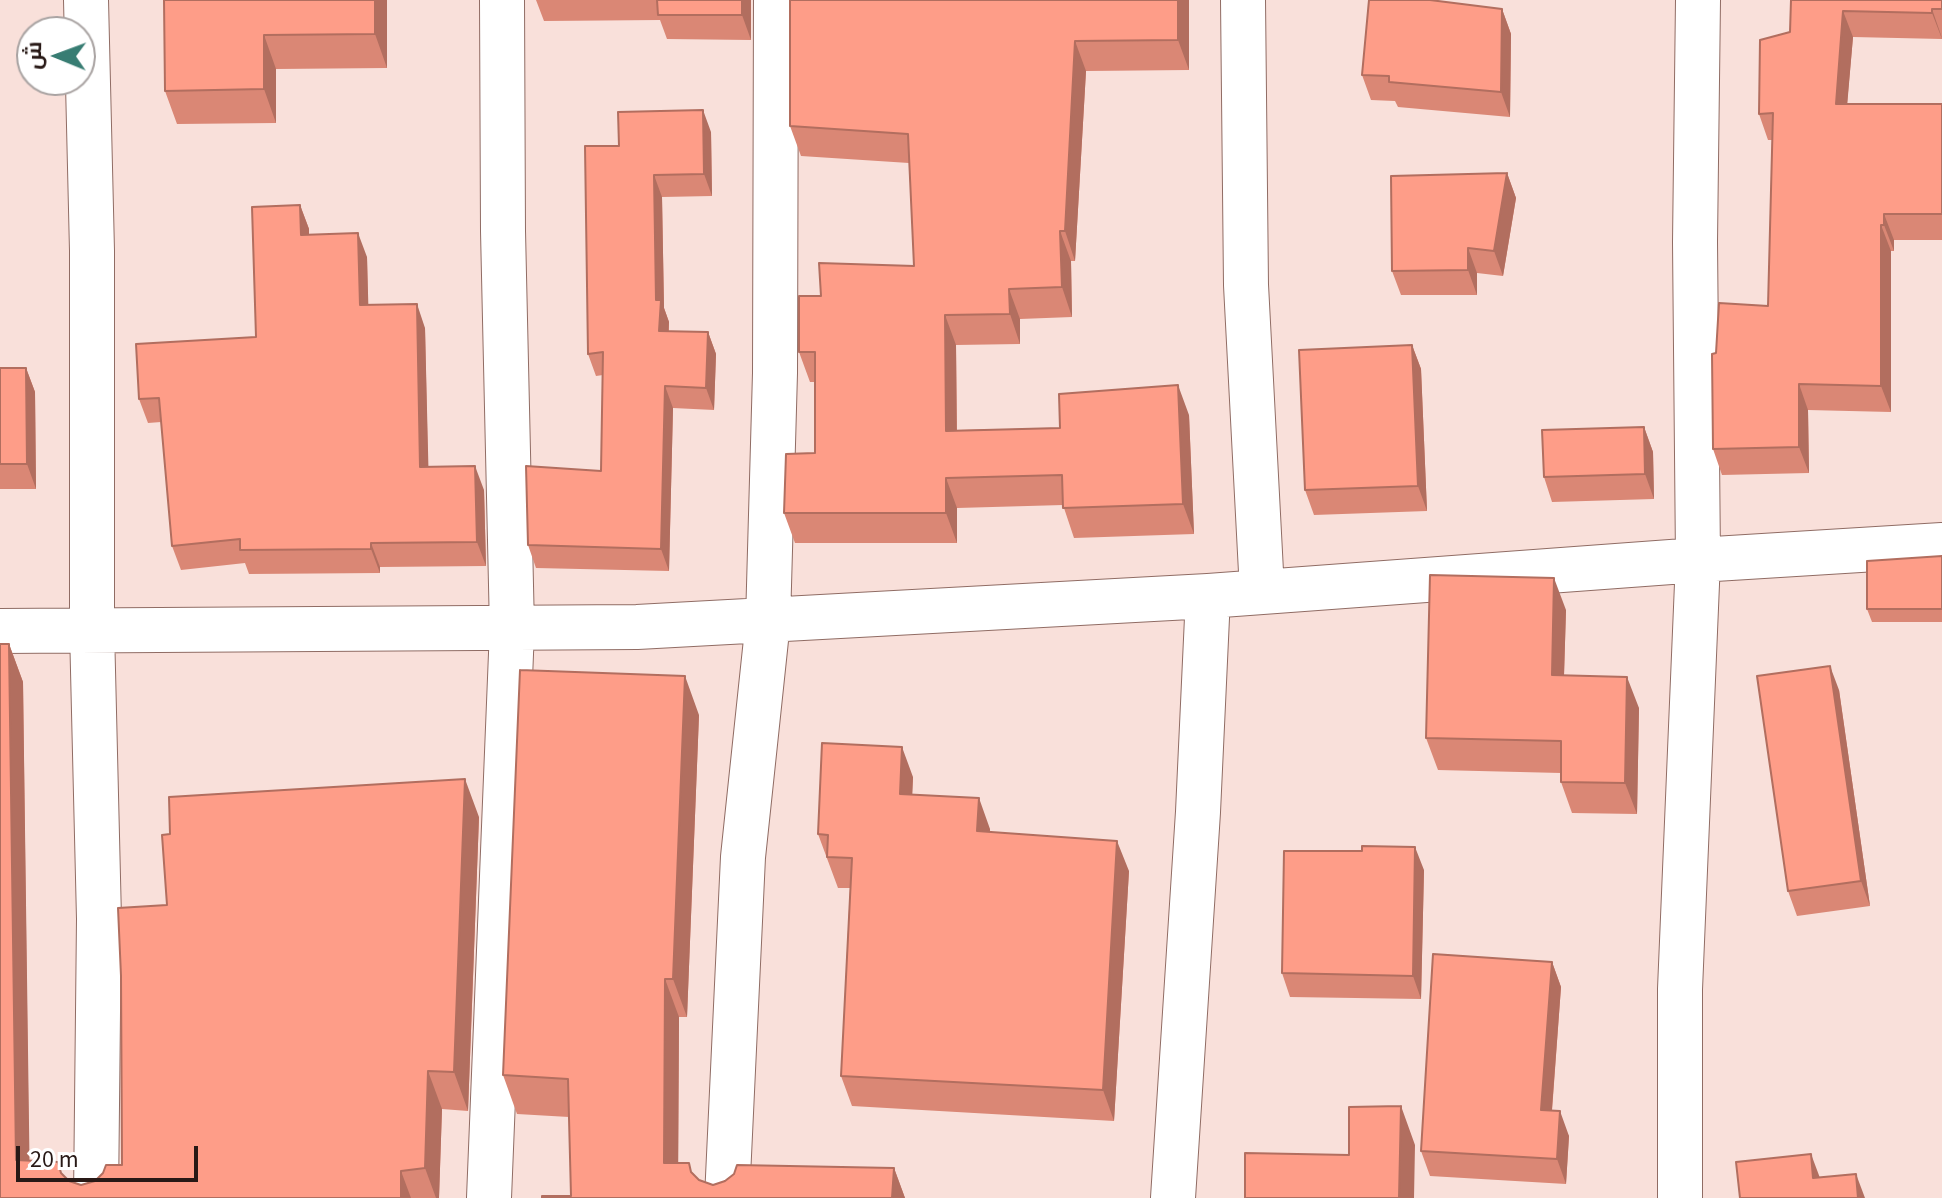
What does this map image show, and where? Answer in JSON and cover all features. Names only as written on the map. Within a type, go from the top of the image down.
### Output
[{"type":"street","points":[[86,0],[92,251],[92,629],[99,919],[96,1198]]},
{"type":"street","points":[[489,1198],[512,629],[503,231],[502,0]]},
{"type":"street","points":[[727,1198],[743,857],[768,621],[775,373],[776,0]]},
{"type":"street","points":[[1243,0],[1246,285],[1262,591]]},
{"type":"street","points":[[1680,1198],[1680,989],[1698,560],[1695,242],[1698,0]]},
{"type":"street","points":[[0,631],[637,627],[1208,596],[1942,545]]},
{"type":"street","points":[[1173,1198],[1198,812],[1208,596]]},
{"type":"building","points":[[164,0],[375,0],[375,34],[264,35],[264,89],[165,91]]},
{"type":"building","points":[[657,0],[742,0],[742,15],[658,15]]},
{"type":"building","points":[[790,0],[1178,0],[1178,40],[1075,41],[1065,231],[1060,231],[1062,287],[1009,289],[1010,314],[945,315],[946,431],[1060,428],[1059,394],[1178,385],[1183,504],[1063,508],[1062,475],[946,478],[946,513],[784,513],[786,454],[815,453],[815,352],[799,352],[799,296],[821,296],[819,263],[914,266],[908,134],[790,126]]},
{"type":"building","points":[[1369,0],[1430,0],[1502,9],[1501,92],[1389,82],[1389,76],[1362,75]]},
{"type":"building","points":[[1791,0],[1942,0],[1942,9],[1932,9],[1932,13],[1843,11],[1836,104],[1942,104],[1942,214],[1884,214],[1884,225],[1881,225],[1881,386],[1799,384],[1799,447],[1713,449],[1712,354],[1716,353],[1719,303],[1768,306],[1773,113],[1759,114],[1760,40],[1790,32]]},
{"type":"building","points":[[703,110],[704,174],[654,175],[656,300],[661,300],[659,331],[708,332],[706,388],[665,386],[661,549],[528,545],[526,466],[601,471],[603,352],[588,354],[585,146],[619,146],[618,112]]},
{"type":"building","points":[[1507,173],[1494,251],[1468,248],[1468,270],[1392,271],[1391,176]]},
{"type":"building","points":[[300,205],[301,235],[358,233],[360,305],[417,304],[420,467],[475,466],[477,542],[371,543],[371,549],[240,550],[240,539],[172,546],[159,398],[139,399],[136,344],[256,337],[252,207]]},
{"type":"building","points":[[1412,345],[1418,486],[1305,490],[1299,350]]},
{"type":"building","points":[[0,368],[26,368],[27,464],[0,464]]},
{"type":"building","points":[[1644,427],[1645,474],[1544,477],[1542,430]]},
{"type":"building","points":[[1942,556],[1942,609],[1867,609],[1867,561]]},
{"type":"building","points":[[1430,575],[1554,578],[1552,675],[1627,677],[1625,783],[1561,782],[1561,741],[1426,738]]},
{"type":"building","points":[[0,644],[9,644],[16,1160],[58,1162],[61,1173],[69,1181],[81,1185],[95,1181],[106,1165],[122,1165],[118,908],[167,905],[162,835],[170,834],[169,797],[465,779],[454,1072],[428,1071],[425,1168],[401,1171],[401,1198],[0,1198]]},
{"type":"building","points":[[1830,666],[1861,881],[1788,891],[1757,676]]},
{"type":"building","points":[[520,670],[685,676],[673,979],[665,979],[664,1163],[689,1163],[691,1172],[699,1180],[713,1185],[734,1174],[737,1165],[894,1168],[892,1198],[542,1198],[571,1196],[568,1079],[503,1075]]},
{"type":"building","points":[[822,743],[902,747],[900,794],[979,798],[977,831],[1117,841],[1103,1090],[841,1076],[852,858],[827,857],[828,835],[818,834]]},
{"type":"building","points":[[1362,846],[1415,847],[1413,976],[1282,973],[1284,851],[1362,851]]},
{"type":"building","points":[[1433,954],[1552,962],[1541,1110],[1560,1111],[1557,1159],[1421,1151]]},
{"type":"building","points":[[1401,1106],[1399,1198],[1245,1198],[1245,1153],[1349,1155],[1349,1107]]},
{"type":"building","points":[[1811,1154],[1813,1178],[1856,1174],[1858,1198],[1740,1198],[1736,1162]]}]
